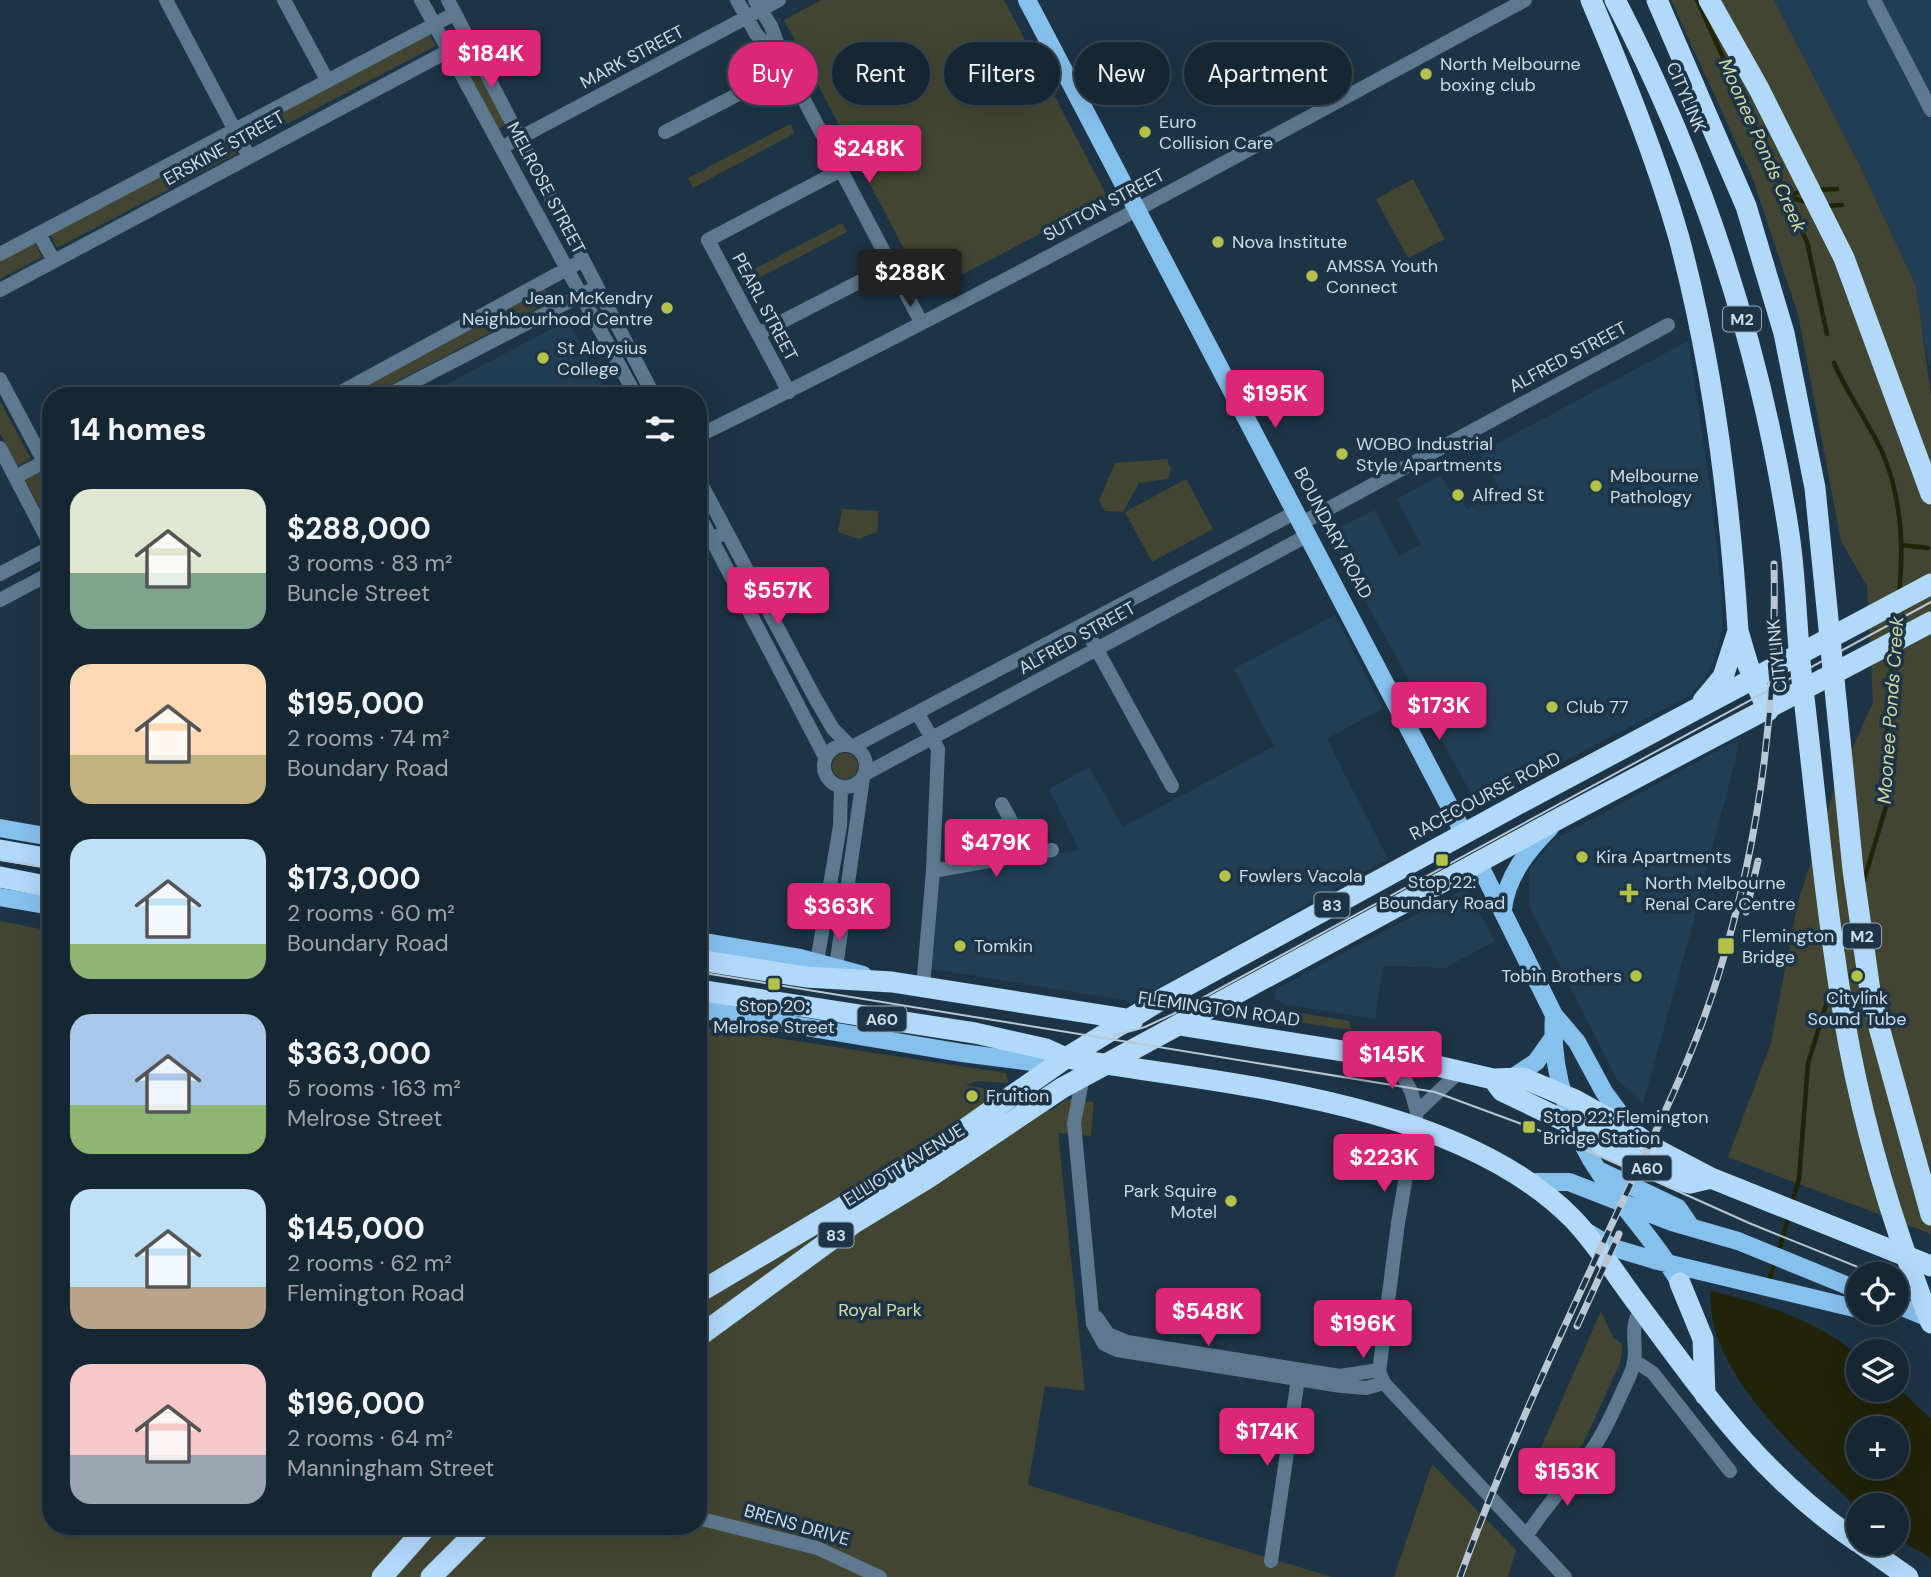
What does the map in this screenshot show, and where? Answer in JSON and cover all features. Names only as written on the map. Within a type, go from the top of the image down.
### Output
[{"type":"highway","points":[[1591,0],[1657,168],[1679,239],[1701,332],[1712,395],[1737,625],[1754,679],[1768,711]]},
{"type":"highway","name":"CITYLINK","points":[[1615,0],[1674,123],[1718,244],[1758,370],[1789,536],[1823,867],[1842,1007],[1875,1153],[1931,1321]]},
{"type":"highway","name":"CITYLINK","points":[[1657,0],[1746,206],[1784,333],[1815,488],[1853,870],[1871,998],[1931,1215]]},
{"type":"highway","points":[[1709,0],[1759,89],[1844,258],[1931,494]]},
{"type":"highway","name":"RACECOURSE ROAD","points":[[1065,1058],[1127,1019],[1464,834],[1931,584]]},
{"type":"highway","name":"83","points":[[1105,1065],[1560,818],[1768,711],[1928,620]]},
{"type":"highway","points":[[1694,710],[1723,677],[1737,625]]},
{"type":"highway","name":"BOUNDARY ROAD","points":[[1464,834],[1478,862]]},
{"type":"highway","points":[[0,850],[42,857]]},
{"type":"highway","points":[[0,877],[42,885]]},
{"type":"highway","name":"FLEMINGTON ROAD","points":[[707,961],[806,977],[892,982],[1394,1059],[1493,1079],[1515,1076],[1563,1094],[1711,1178],[1931,1266]]},
{"type":"highway","name":"A60","points":[[707,991],[975,1033],[1034,1046],[1065,1058],[1315,1099],[1416,1120],[1531,1182]]},
{"type":"highway","name":"ELLIOTT AVENUE","points":[[707,1288],[934,1152],[1065,1058]]},
{"type":"highway","name":"ELLIOTT AVENUE","points":[[707,1330],[854,1223],[928,1178],[1083,1076],[1105,1065]]},
{"type":"highway","name":"A60","points":[[1493,1079],[1502,1091],[1582,1129],[1610,1136],[1623,1143],[1640,1138]]},
{"type":"highway","name":"A60","points":[[1582,1129],[1601,1145],[1674,1179],[1690,1183],[1711,1178]]},
{"type":"highway","points":[[1531,1182],[1581,1229],[1743,1444],[1790,1490],[1846,1533]]},
{"type":"highway","points":[[1680,1283],[1703,1339],[1705,1395]]},
{"type":"highway","points":[[382,1577],[419,1535]]},
{"type":"highway","points":[[432,1577],[473,1535]]},
{"type":"highway","points":[[1878,1556],[1908,1577]]},
{"type":"main road","name":"BOUNDARY ROAD","points":[[1027,0],[1464,834]]},
{"type":"main road","points":[[1503,909],[1506,891],[1515,872],[1528,852],[1560,818]]},
{"type":"main road","points":[[0,828],[42,835]]},
{"type":"main road","name":"BOUNDARY ROAD","points":[[1478,862],[1555,1015],[1577,1042],[1604,1092],[1640,1138]]},
{"type":"main road","points":[[0,897],[42,904]]},
{"type":"main road","name":"FLEMINGTON ROAD","points":[[707,943],[817,962],[892,982]]},
{"type":"main road","name":"A60","points":[[707,1010],[962,1053],[1032,1062],[1065,1058]]},
{"type":"main road","points":[[1555,1015],[1553,1038],[1563,1094],[1582,1129],[1598,1170],[1680,1283]]},
{"type":"main road","points":[[1515,1076],[1536,1062],[1553,1038]]},
{"type":"main road","points":[[1598,1170],[1678,1208],[1691,1227]]},
{"type":"main road","name":"A60","points":[[1531,1182],[1569,1182],[1744,1244],[1846,1285]]},
{"type":"main road","points":[[1581,1229],[1614,1248],[1668,1264],[1846,1306]]},
{"type":"main road","points":[[1909,1311],[1931,1321]]},
{"type":"street","points":[[166,0],[248,155]]},
{"type":"street","points":[[284,0],[327,80]]},
{"type":"street","name":"MELROSE STREET","points":[[421,0],[631,387]]},
{"type":"street","name":"MELROSE STREET","points":[[448,0],[650,387]]},
{"type":"street","points":[[737,0],[764,42]]},
{"type":"street","name":"MARK STREET","points":[[503,147],[747,17],[758,5],[779,0]]},
{"type":"street","name":"SUTTON STREET","points":[[707,432],[789,392],[1136,209],[1525,0]]},
{"type":"street","points":[[1874,0],[1931,110]]},
{"type":"street","points":[[758,5],[777,42]]},
{"type":"street","name":"ERSKINE STREET","points":[[0,254],[454,14]]},
{"type":"street","name":"ERSKINE STREET","points":[[0,290],[248,155],[467,41]]},
{"type":"street","points":[[665,132],[728,98]]},
{"type":"street","points":[[807,105],[921,322]]},
{"type":"street","name":"PEARL STREET","points":[[789,392],[708,240],[841,170]]},
{"type":"street","points":[[39,234],[54,261]]},
{"type":"street","points":[[350,387],[582,260]]},
{"type":"street","points":[[758,334],[892,265]]},
{"type":"street","points":[[403,387],[597,288]]},
{"type":"street","name":"ALFRED STREET","points":[[864,776],[1096,649],[1302,524],[1668,325]]},
{"type":"street","points":[[623,372],[638,364]]},
{"type":"street","points":[[0,379],[42,459]]},
{"type":"street","points":[[0,448],[42,530]]},
{"type":"street","points":[[15,477],[42,469]]},
{"type":"street","points":[[707,494],[815,698],[838,736],[865,758],[836,967]]},
{"type":"street","points":[[707,508],[713,505]]},
{"type":"street","name":"ALFRED STREET","points":[[851,745],[918,714],[1084,626],[1302,524]]},
{"type":"street","points":[[707,530],[825,757]]},
{"type":"street","points":[[707,542],[727,531]]},
{"type":"street","points":[[0,574],[42,552]]},
{"type":"street","points":[[27,560],[37,580]]},
{"type":"street","points":[[0,600],[42,578]]},
{"type":"street","points":[[1084,626],[1172,786]]},
{"type":"street","points":[[800,706],[815,698]]},
{"type":"street","points":[[918,714],[938,749],[933,871],[923,987]]},
{"type":"street","points":[[851,745],[832,748],[825,757],[823,768],[827,778],[841,787],[853,786],[864,776]]},
{"type":"street","points":[[817,962],[841,824],[841,787]]},
{"type":"street","points":[[1002,804],[1030,855]]},
{"type":"street","points":[[933,871],[1052,850]]},
{"type":"street","points":[[835,857],[852,860]]},
{"type":"street","points":[[1083,1076],[1074,1119],[1092,1300],[1104,1344],[1113,1349],[1298,1375],[1366,1388],[1381,1377],[1398,1223],[1416,1120],[1409,1086],[1394,1059]]},
{"type":"street","points":[[1416,1120],[1460,1071]]},
{"type":"street","points":[[1527,1535],[1563,1483],[1583,1462],[1605,1428],[1635,1361],[1632,1324],[1641,1308]]},
{"type":"street","points":[[1635,1361],[1653,1373],[1730,1471]]},
{"type":"street","points":[[1270,1561],[1298,1375]]},
{"type":"street","points":[[1381,1377],[1566,1577]]},
{"type":"street","name":"BRENS DRIVE","points":[[707,1520],[817,1548],[880,1577]]},
{"type":"shaded area","points":[[1774,0],[1931,0],[1931,368],[1918,316],[1916,286],[1860,166]]},
{"type":"shaded area","name":"St Aloysius College","points":[[568,320],[604,387],[441,387]]},
{"type":"shaded area","points":[[1688,341],[1713,506],[1721,590],[1722,629],[1714,661],[1698,688],[1689,696],[1478,806],[1328,533],[1375,510],[1399,556],[1421,544],[1396,499],[1440,476],[1467,509],[1499,489],[1479,453]]},
{"type":"shaded area","points":[[1335,615],[1383,708],[1327,739],[1388,859],[1134,1002],[926,968],[939,872],[1079,850],[1049,789],[1089,767],[1123,827],[1274,746],[1234,669]]},
{"type":"shaded area","points":[[1741,738],[1643,1104],[1616,1078],[1529,905],[1529,869],[1552,841]]},
{"type":"shaded area","points":[[1462,890],[1468,892],[1495,941],[1445,968],[1383,966],[1375,1019],[1287,1005],[1274,999],[1276,989]]},
{"type":"shaded area","points":[[1711,1291],[1788,1314],[1825,1332],[1846,1346],[1846,1402],[1909,1402],[1909,1398],[1931,1419],[1931,1558],[1909,1545],[1909,1493],[1846,1493],[1846,1497],[1786,1438],[1762,1410],[1740,1381],[1723,1351],[1713,1321]]},
{"type":"green space","points":[[821,0],[1004,0],[1026,42],[944,42],[944,105],[1059,105],[1108,198],[927,293],[818,85],[818,42],[796,42],[784,20]]},
{"type":"green space","points":[[1671,0],[1774,0],[1860,166],[1916,286],[1931,396],[1931,1234],[1728,1157],[1771,1043],[1797,905],[1834,790],[1873,702],[1867,586],[1841,541],[1798,314],[1754,182]]},
{"type":"green space","points":[[429,34],[436,46],[250,143],[243,131]]},
{"type":"green space","points":[[467,52],[506,125],[499,129],[459,56]]},
{"type":"green space","points":[[790,124],[795,133],[693,188],[688,178]]},
{"type":"green space","points":[[229,141],[236,154],[57,248],[50,234]]},
{"type":"green space","points":[[1413,179],[1445,239],[1408,258],[1376,199]]},
{"type":"green space","points":[[842,223],[847,232],[744,286],[739,277]]},
{"type":"green space","points":[[35,243],[42,257],[0,279],[0,261]]},
{"type":"green space","points":[[544,288],[551,301],[386,387],[358,387]]},
{"type":"green space","points":[[0,401],[31,459],[17,466],[0,433]]},
{"type":"green space","points":[[1167,459],[1171,469],[1168,479],[1139,483],[1123,512],[1105,511],[1099,501],[1115,463]]},
{"type":"green space","points":[[38,470],[42,478],[42,512],[24,478]]},
{"type":"green space","points":[[1186,479],[1213,529],[1152,562],[1125,512]]},
{"type":"green space","points":[[842,509],[879,511],[877,532],[859,539],[838,532]]},
{"type":"green space","points":[[845,753],[854,757],[858,766],[854,775],[845,779],[836,775],[832,766],[836,757]]},
{"type":"green space","name":"Royal Park","points":[[0,921],[42,929],[42,1535],[707,1535],[707,1027],[1006,1073],[1008,1083],[978,1081],[965,1085],[1007,1092],[1050,1111],[1067,1099],[1094,1102],[1091,1136],[1058,1133],[1085,1391],[1045,1386],[1028,1485],[1332,1577],[0,1577]]},
{"type":"green space","points":[[1301,1013],[1349,1021],[1351,1030],[1297,1022]]},
{"type":"green space","points":[[1601,1311],[1613,1337],[1623,1345],[1620,1363],[1584,1442],[1541,1494],[1525,1484]]},
{"type":"green space","points":[[1432,1464],[1516,1550],[1508,1577],[1394,1577]]},
{"type":"waterway","name":"Moonee Ponds Creek","points":[[1697,0],[1807,242],[1827,334]]},
{"type":"waterway","points":[[1816,190],[1837,189]]},
{"type":"waterway","points":[[1785,196],[1804,191]]},
{"type":"waterway","points":[[1785,196],[1810,203]]},
{"type":"waterway","points":[[1825,206],[1842,205]]},
{"type":"waterway","name":"Moonee Ponds Creek","points":[[1834,363],[1889,470],[1900,523],[1899,594]]},
{"type":"waterway","points":[[1901,545],[1928,548]]},
{"type":"waterway","name":"Moonee Ponds Creek","points":[[1895,632],[1897,609]]},
{"type":"waterway","name":"Moonee Ponds Creek","points":[[1864,880],[1888,800],[1886,750],[1893,651]]},
{"type":"waterway","name":"Moonee Ponds Creek","points":[[1843,951],[1851,922]]},
{"type":"waterway","name":"Moonee Ponds Creek","points":[[1792,1203],[1799,1179],[1808,1063],[1831,989]]},
{"type":"waterway","name":"Moonee Ponds Creek","points":[[1778,1254],[1789,1215]]},
{"type":"waterway","name":"Moonee Ponds Creek","points":[[1768,1284],[1775,1262]]},
{"type":"tram line","points":[[1113,1036],[1145,1027],[1173,1014],[1931,602]]},
{"type":"tram line","points":[[0,860],[42,867]]},
{"type":"tram line","points":[[707,973],[1435,1092],[1557,1137],[1749,1223],[1846,1262]]},
{"type":"tram line","points":[[1909,1296],[1931,1305]]},
{"type":"railway","points":[[1460,1577],[1535,1392],[1686,1064],[1719,973],[1745,872],[1763,770],[1772,667],[1774,564]]},
{"type":"railway","points":[[1746,912],[1758,861]]},
{"type":"railway","points":[[1577,1326],[1619,1234]]},
{"type":"place","name":"North Melbourne boxing club","points":[[1426,74]]},
{"type":"place","name":"Euro Collision Care","points":[[1145,132]]},
{"type":"place","name":"Nova Institute","points":[[1218,242]]},
{"type":"place","name":"AMSSA Youth Connect","points":[[1312,276]]},
{"type":"place","name":"Jean McKendry Neighbourhood Centre","points":[[667,308]]},
{"type":"place","name":"St Aloysius College","points":[[543,358]]},
{"type":"place","name":"WOBO Industrial Style Apartments","points":[[1342,454]]},
{"type":"place","name":"Melbourne Pathology","points":[[1596,486]]},
{"type":"place","name":"Alfred St","points":[[1458,495]]},
{"type":"place","name":"Club 77","points":[[1552,707]]},
{"type":"place","name":"Kira Apartments","points":[[1582,857]]},
{"type":"place","name":"Stop 22: Boundary Road","points":[[1442,860]]},
{"type":"place","name":"Fowlers Vacola","points":[[1225,876]]},
{"type":"place","name":"North Melbourne Renal Care Centre","points":[[1629,893]]},
{"type":"place","name":"Tomkin","points":[[960,946]]},
{"type":"place","name":"Flemington Bridge","points":[[1726,946]]},
{"type":"place","name":"Tobin Brothers","points":[[1636,976]]},
{"type":"place","name":"Citylink Sound Tube","points":[[1857,976]]},
{"type":"place","name":"Stop 20: Melrose Street","points":[[774,984]]},
{"type":"place","name":"Fruition","points":[[972,1096]]},
{"type":"place","name":"Stop 22: Flemington Bridge Station","points":[[1529,1127]]},
{"type":"place","name":"Park Squire Motel","points":[[1231,1201]]}]
